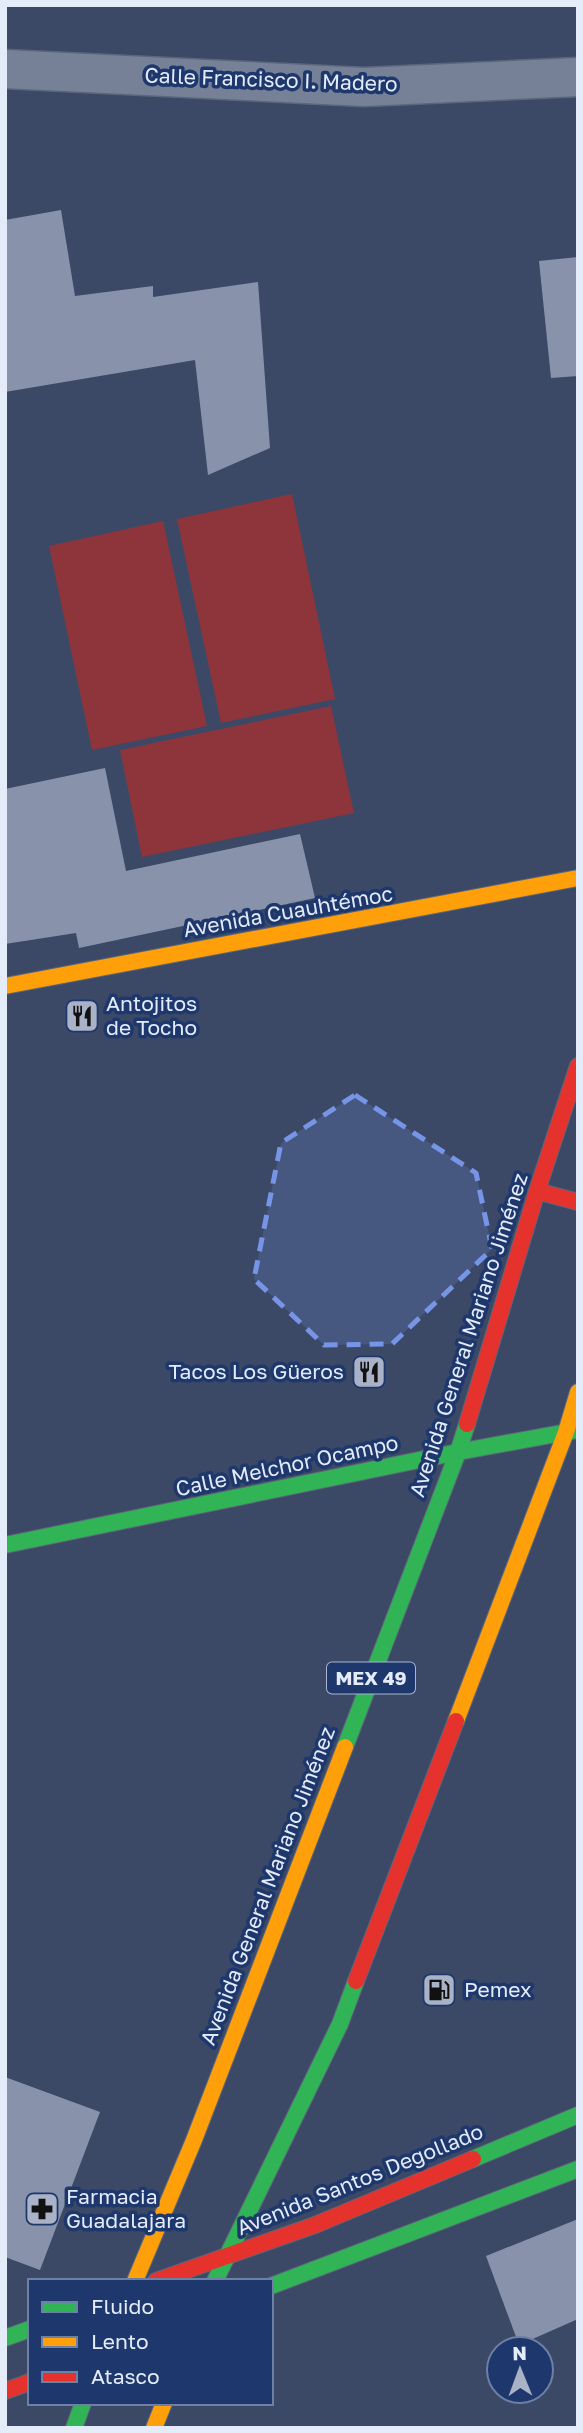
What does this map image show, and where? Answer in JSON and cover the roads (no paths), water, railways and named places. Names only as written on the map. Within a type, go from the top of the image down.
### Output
[{"type":"main road","name":"Avenida Cuauhtémoc","points":[[5,986],[578,878]]},
{"type":"main road","name":"Avenida General Mariano Jiménez","points":[[136,2279],[194,2140],[458,1452],[578,1066]]},
{"type":"main road","points":[[537,1191],[578,1202]]},
{"type":"main road","points":[[216,2279],[340,2024],[572,1431],[578,1392]]},
{"type":"main road","name":"Calle Melchor Ocampo","points":[[5,1545],[572,1431]]},
{"type":"main road","name":"Avenida Santos Degollado","points":[[161,2279],[315,2225],[578,2115]]},
{"type":"main road","points":[[273,2285],[578,2169]]},
{"type":"main road","points":[[5,2338],[28,2330]]},
{"type":"main road","points":[[5,2391],[28,2383]]},
{"type":"main road","points":[[74,2428],[82,2405]]},
{"type":"main road","points":[[154,2428],[163,2405]]},
{"type":"street","name":"Calle Francisco I. Madero","points":[[5,69],[364,87],[578,77]]},
{"type":"place","name":"Antojitos de Tocho","points":[[82,1016]]},
{"type":"place","name":"Tacos Los Güeros","points":[[369,1372]]},
{"type":"place","name":"Pemex","points":[[439,1990]]},
{"type":"place","name":"Farmacia Guadalajara","points":[[42,2209]]}]
